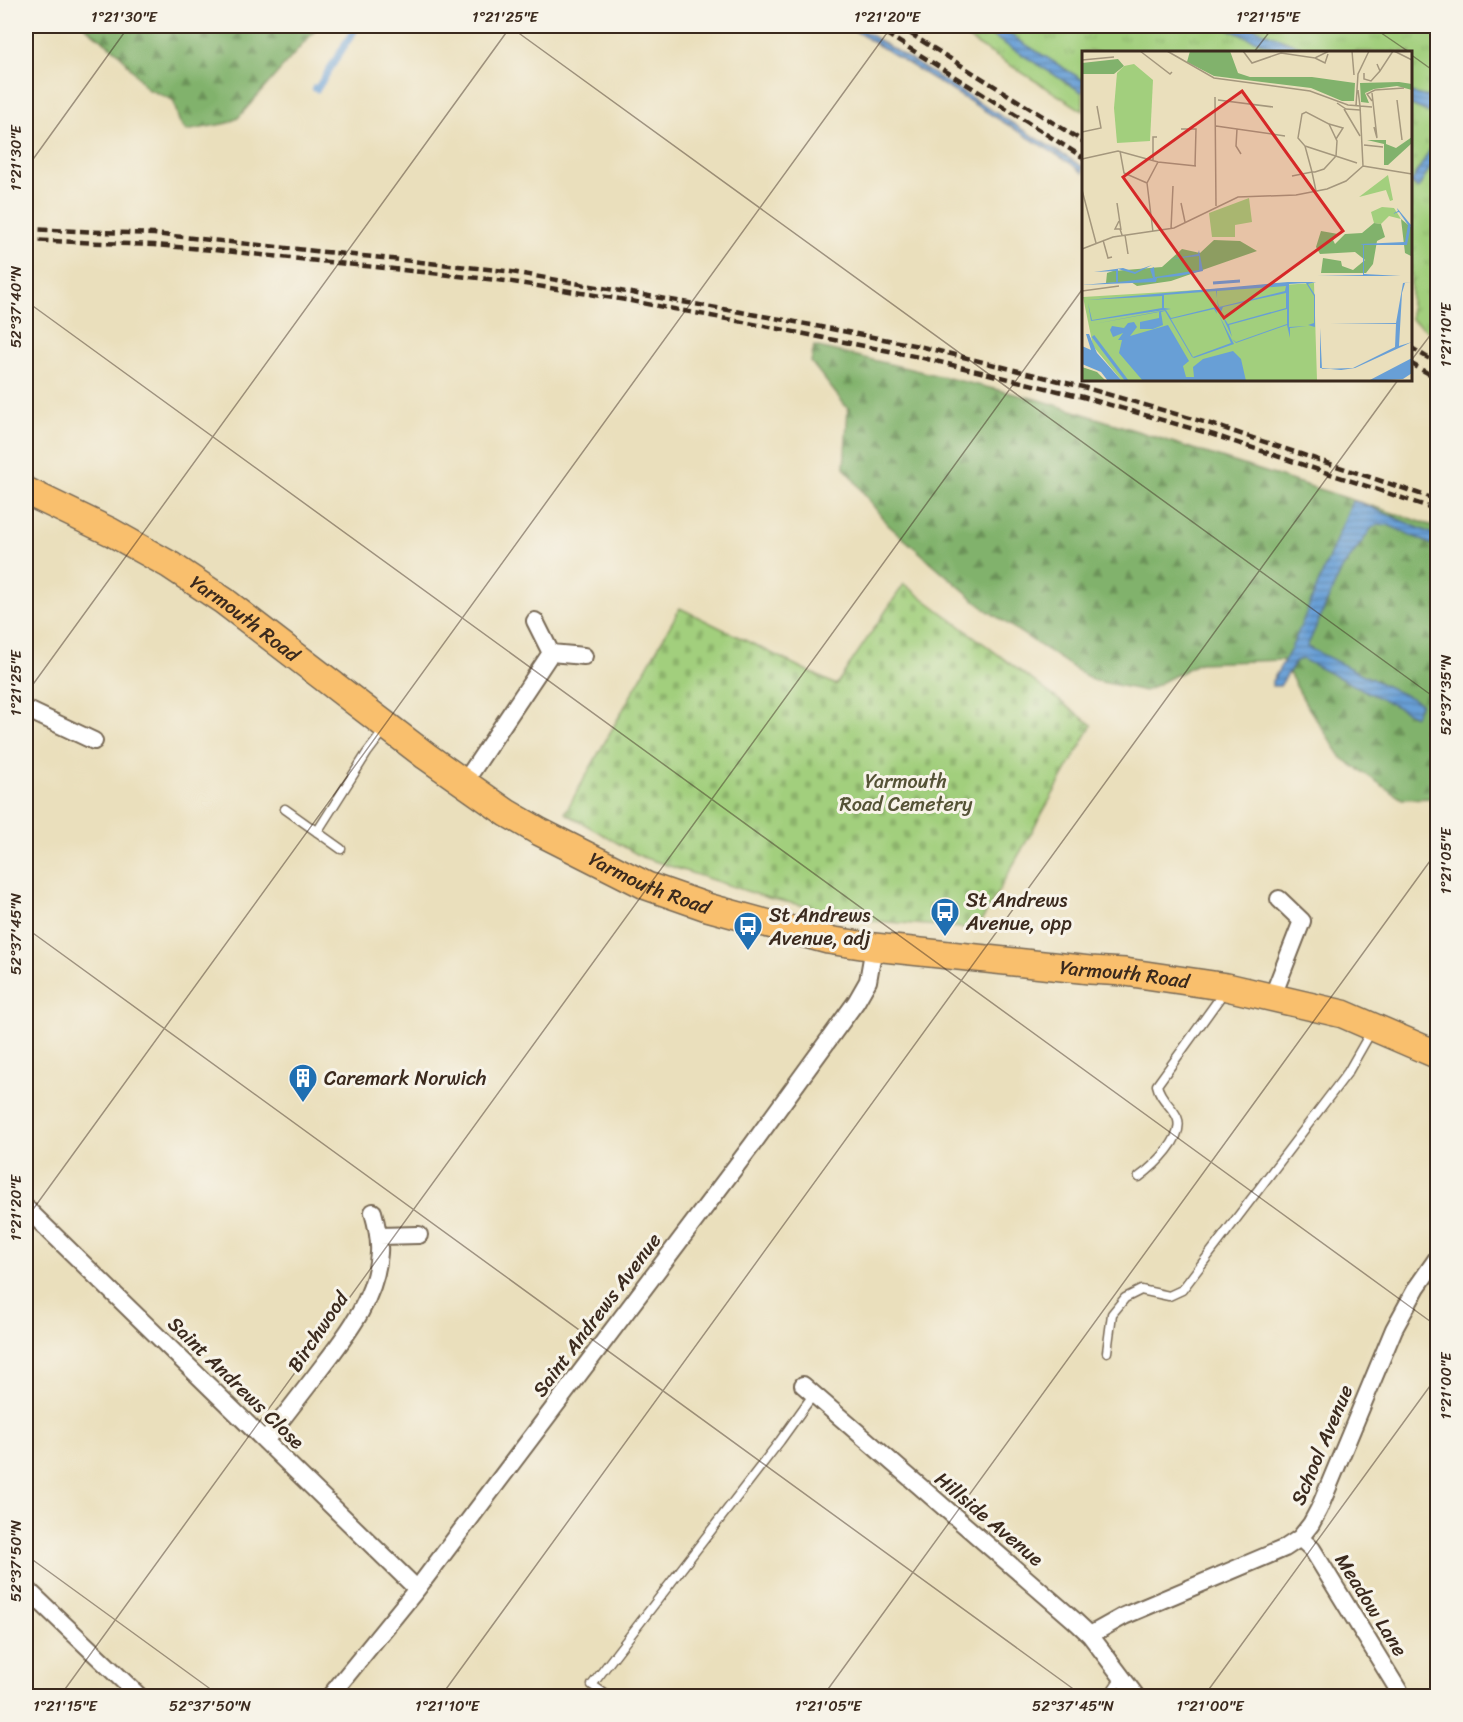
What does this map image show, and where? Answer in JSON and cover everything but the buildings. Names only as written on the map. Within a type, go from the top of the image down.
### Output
[{"type":"main road","name":"Yarmouth Road","points":[[26,491],[111,532],[170,565],[224,601],[507,813],[647,886],[707,907],[828,940],[874,947],[1125,972],[1227,987],[1343,1014],[1437,1054]]},
{"type":"street","points":[[535,621],[551,653]]},
{"type":"street","points":[[551,653],[584,656]]},
{"type":"street","points":[[464,783],[551,653]]},
{"type":"street","points":[[26,709],[94,741]]},
{"type":"street","points":[[1272,998],[1284,964],[1307,917],[1279,899]]},
{"type":"street","name":"Saint Andrews Avenue","points":[[330,1696],[417,1588],[752,1145],[856,1002],[868,981],[874,947]]},
{"type":"street","name":"Saint Andrews Close","points":[[26,1208],[417,1588]]},
{"type":"street","name":"Birchwood","points":[[265,1441],[362,1311],[374,1280],[379,1254],[379,1236],[374,1212]]},
{"type":"street","points":[[379,1236],[419,1235]]},
{"type":"street","name":"School Avenue","points":[[1090,1635],[1107,1623],[1270,1555],[1300,1538],[1319,1509],[1399,1319],[1437,1257]]},
{"type":"street","name":"Hillside Avenue","points":[[808,1390],[1090,1635],[1136,1696]]},
{"type":"street","name":"Meadow Lane","points":[[1300,1538],[1312,1549],[1402,1696]]},
{"type":"street","points":[[26,1588],[139,1696]]},
{"type":"lane","points":[[317,832],[367,753],[388,725]]},
{"type":"lane","points":[[285,809],[342,849]]},
{"type":"lane","points":[[1139,1177],[1156,1164],[1163,1155],[1177,1133],[1179,1124],[1176,1114],[1159,1093],[1158,1085],[1227,987]]},
{"type":"lane","points":[[1107,1352],[1112,1314],[1125,1298],[1141,1290],[1169,1296],[1182,1290],[1348,1072],[1374,1027]]},
{"type":"lane","points":[[608,1696],[592,1685],[780,1441],[808,1390]]},
{"type":"lane","points":[[1108,1696],[1121,1677]]},
{"type":"green space","points":[[84,26],[317,26],[317,28],[238,118],[228,123],[186,131],[179,121],[173,100],[147,89],[119,53]]},
{"type":"green space","points":[[948,26],[1437,26],[1437,337],[1412,320],[1412,51],[1082,51],[1082,110]]},
{"type":"green space","points":[[814,346],[1040,400],[1437,527],[1437,798],[1402,799],[1342,758],[1306,704],[1282,660],[1199,663],[1145,691],[1092,680],[985,609],[887,524],[844,467],[848,409],[811,362]]},
{"type":"green space","name":"Yarmouth Road Cemetery","points":[[904,584],[1092,725],[977,929],[876,921],[768,898],[642,857],[565,813],[680,608],[836,685]]},
{"type":"water","points":[[847,26],[856,26],[1082,166],[1082,172]]},
{"type":"water","points":[[976,26],[996,26],[1082,79],[1082,92]]},
{"type":"water","points":[[1220,26],[1249,26],[1312,51],[1282,51]]},
{"type":"water","points":[[1437,92],[1437,116],[1412,105],[1412,93],[1421,96]]},
{"type":"water","points":[[1437,137],[1437,155],[1418,189],[1412,181]]},
{"type":"water","points":[[1352,501],[1437,536],[1437,547],[1388,525],[1378,524],[1372,528],[1342,569],[1307,647],[1421,703],[1415,716],[1302,659],[1296,661],[1280,686],[1272,686],[1272,681],[1290,651]]},
{"type":"waterway","points":[[315,88],[317,89],[357,26]]},
{"type":"railway","points":[[874,26],[1082,157]]},
{"type":"railway","points":[[898,26],[1082,141]]},
{"type":"railway","points":[[26,229],[154,234],[506,271],[780,319],[919,346],[1083,387],[1214,425],[1438,500]]},
{"type":"railway","points":[[26,240],[154,245],[225,251],[506,281],[626,300],[780,329],[919,357],[1083,397],[1214,435],[1438,510]]},
{"type":"railway","points":[[1412,348],[1438,364]]},
{"type":"railway","points":[[1412,364],[1438,379]]},
{"type":"place","name":"St Andrews Avenue, opp","points":[[945,938]]},
{"type":"place","name":"St Andrews Avenue, adj","points":[[748,952]]},
{"type":"place","name":"Caremark Norwich","points":[[303,1104]]}]
